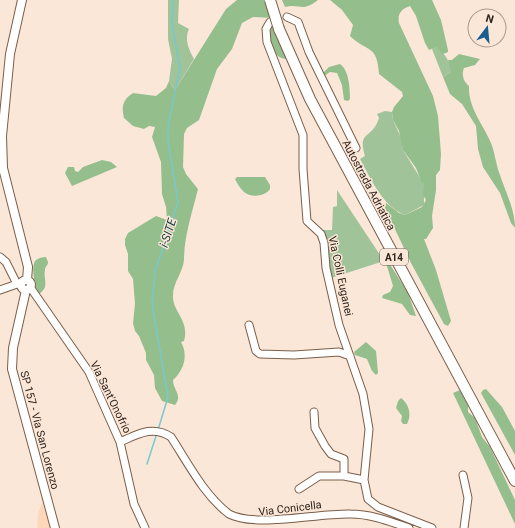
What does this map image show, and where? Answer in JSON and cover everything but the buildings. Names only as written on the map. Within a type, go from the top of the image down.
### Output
[{"type":"highway","name":"Autostrada Adriatica","points":[[270,0],[284,24],[316,97],[515,467]]},
{"type":"highway","name":"Autostrada Adriatica","points":[[277,0],[310,99],[515,481]]},
{"type":"main road","name":"SP 157 - Via San Lorenzo","points":[[22,0],[10,54],[2,136],[2,168],[28,267],[13,348],[12,369],[55,528]]},
{"type":"street","name":"Via Colli Euganei","points":[[270,22],[266,29],[267,42],[303,135],[304,183],[307,221],[321,234],[324,244],[329,286],[339,325],[363,394],[369,429],[364,480],[368,499],[378,507],[432,528]]},
{"type":"street","points":[[284,24],[298,22],[312,59],[356,148]]},
{"type":"street","name":"Via Sant'Onofrio","points":[[0,257],[6,262],[24,285],[89,372],[120,442],[134,504],[146,528]]},
{"type":"street","points":[[0,290],[24,285]]},
{"type":"street","points":[[249,325],[256,351],[260,354],[294,355],[339,352],[350,356]]},
{"type":"street","points":[[314,412],[314,428],[325,446],[331,454],[344,460],[344,476]]},
{"type":"street","name":"Via Conicella","points":[[120,442],[147,430],[166,433],[171,436],[214,500],[230,515],[244,522],[263,524],[322,515],[349,514],[370,516],[410,528]]},
{"type":"street","points":[[463,475],[468,498],[464,528]]},
{"type":"street","points":[[299,489],[319,476],[344,476],[364,480]]},
{"type":"shaded area","points":[[45,497],[54,528],[37,528],[38,513]]},
{"type":"green space","points":[[168,0],[179,0],[178,23],[189,29],[187,41],[194,59],[175,90],[169,81],[172,59],[168,39]]},
{"type":"green space","points":[[237,0],[268,0],[274,18],[253,17],[242,23],[232,49],[217,69],[199,120],[187,128],[184,134],[183,167],[186,174],[198,189],[185,243],[182,269],[173,291],[173,301],[185,327],[184,341],[181,342],[185,353],[184,363],[180,372],[173,380],[173,384],[178,395],[175,405],[162,401],[155,388],[154,375],[146,360],[146,353],[139,336],[135,331],[133,323],[135,304],[133,279],[128,271],[128,254],[125,245],[125,239],[128,233],[156,216],[167,220],[166,207],[162,194],[161,162],[152,137],[155,127],[149,126],[144,129],[133,126],[124,118],[123,107],[127,98],[133,93],[156,96],[166,88],[169,81],[175,90],[226,9]]},
{"type":"green space","points":[[282,0],[318,0],[304,7],[285,7]]},
{"type":"green space","points":[[330,0],[432,0],[441,20],[448,50],[448,52],[443,54],[436,47],[429,50],[425,43],[416,16],[410,6],[399,14],[399,23],[433,96],[438,116],[441,154],[440,170],[436,175],[436,190],[432,216],[433,228],[426,239],[424,239],[436,270],[451,321],[448,326],[444,324],[411,263],[385,208],[386,203],[399,213],[405,215],[422,207],[426,200],[423,195],[424,184],[422,183],[416,168],[403,150],[399,131],[393,120],[392,112],[403,96],[402,92],[379,74],[378,64],[374,53],[350,36],[353,25],[342,10]]},
{"type":"green space","points":[[275,24],[287,59],[278,56],[272,48],[269,29]]},
{"type":"green space","points":[[434,46],[443,53],[451,68],[451,72],[443,77],[432,49]]},
{"type":"green space","points":[[459,54],[480,59],[475,65],[464,68],[463,76],[464,80],[469,86],[469,94],[473,109],[488,136],[492,147],[512,208],[515,228],[511,223],[500,193],[483,167],[478,149],[476,126],[462,104],[450,94],[443,77],[451,72],[448,60],[452,60]]},
{"type":"green space","points":[[340,64],[347,75],[350,90],[350,99],[348,101],[344,100],[342,85],[337,73],[330,72],[324,76],[322,74],[329,67]]},
{"type":"green space","points":[[385,111],[392,112],[393,120],[402,140],[403,150],[424,184],[424,205],[405,215],[390,206],[378,192],[360,159],[365,156],[363,148],[364,138],[376,125],[379,118],[377,114]]},
{"type":"green space","points":[[102,160],[111,162],[117,167],[72,186],[65,173],[68,167],[74,167],[75,171],[78,172],[83,167]]},
{"type":"green space","points":[[237,177],[265,177],[270,185],[270,189],[265,194],[257,196],[249,195],[240,187],[235,179]]},
{"type":"green space","points":[[337,190],[384,261],[328,279],[320,230],[332,230],[333,207],[337,206]]},
{"type":"green space","points":[[380,254],[385,254],[389,259],[391,266],[408,293],[416,316],[410,315],[402,304],[382,298],[383,295],[390,292],[393,286],[387,266]]},
{"type":"green space","points":[[46,257],[48,264],[45,269],[45,286],[39,294],[35,282],[33,267],[36,260]]},
{"type":"green space","points":[[366,342],[376,351],[378,373],[376,375],[372,371],[367,359],[355,355],[354,352]]},
{"type":"green space","points":[[486,389],[502,407],[515,431],[515,455],[481,393]]},
{"type":"green space","points":[[460,390],[468,406],[468,412],[475,418],[482,437],[490,447],[515,500],[515,524],[453,393]]},
{"type":"green space","points":[[401,398],[408,406],[409,410],[409,421],[407,424],[403,424],[401,421],[402,416],[396,408],[398,401]]},
{"type":"waterway","name":"i-SITE","points":[[158,430],[168,397],[152,304],[155,272],[178,202],[168,141],[168,126],[180,68],[172,24],[173,0]]},
{"type":"waterway","name":"i-SITE","points":[[147,464],[157,433]]}]
